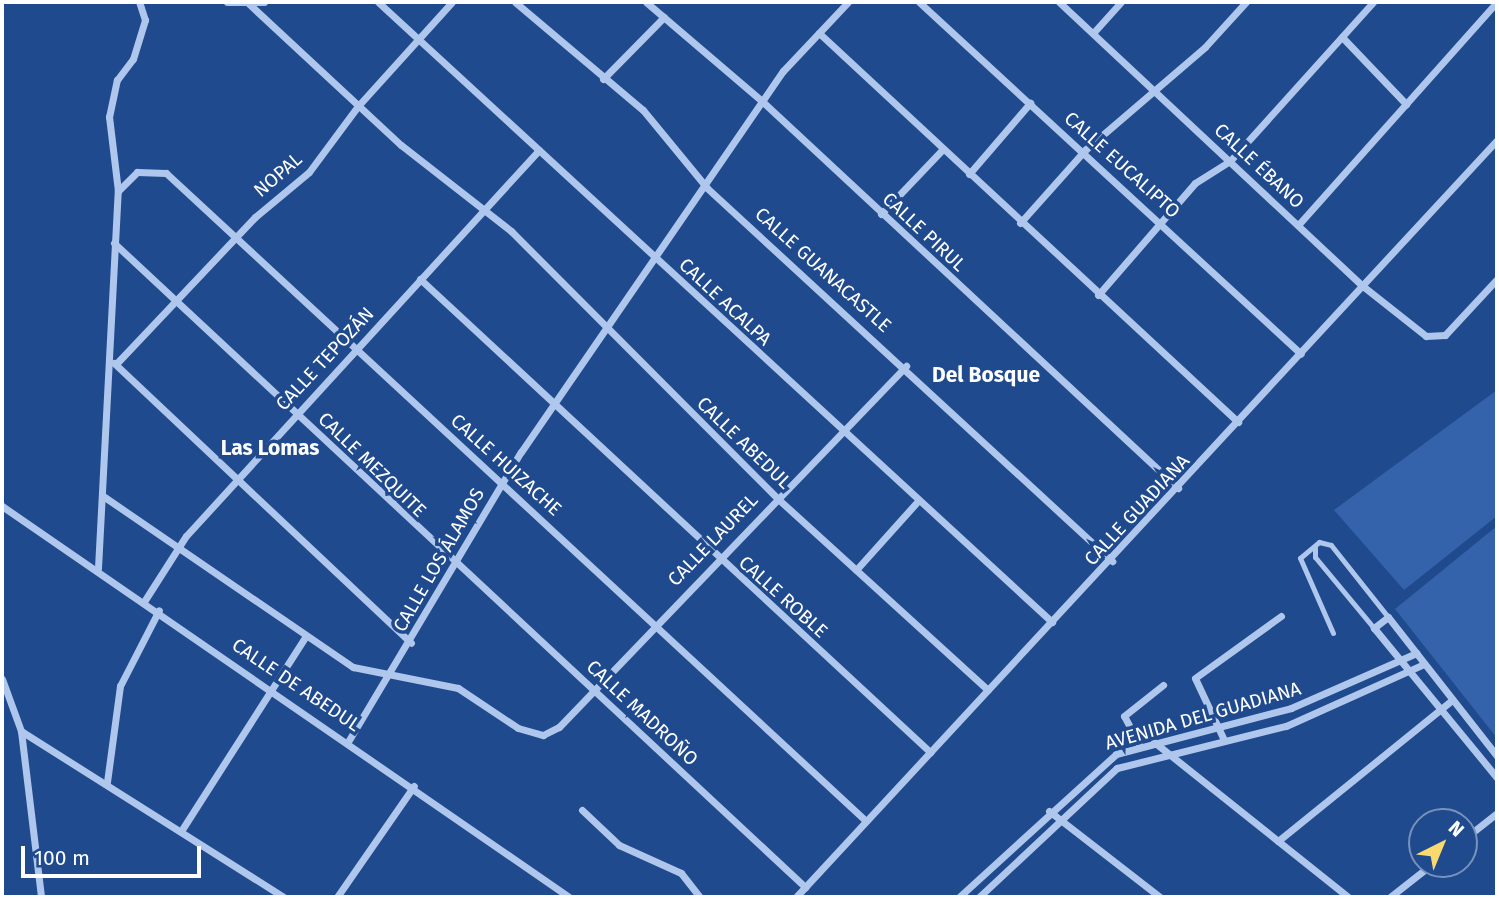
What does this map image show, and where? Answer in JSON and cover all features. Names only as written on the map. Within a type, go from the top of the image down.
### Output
[{"type":"street","points":[[98,568],[113,362],[114,243],[118,191],[109,117],[117,80],[134,60],[145,20],[139,2]]},
{"type":"street","points":[[227,2],[264,2]]},
{"type":"street","name":"CALLE ACALPA","points":[[379,2],[842,432],[1052,622]]},
{"type":"street","name":"NOPAL","points":[[113,362],[236,236],[309,172],[358,106],[452,2]]},
{"type":"street","name":"CALLE GUANACASTLE","points":[[515,2],[659,126],[707,188],[906,366],[1112,561]]},
{"type":"street","name":"CALLE PIRUL","points":[[646,2],[763,102],[1178,488]]},
{"type":"street","name":"CALLE LOS ÁLAMOS","points":[[349,740],[411,643],[502,482],[657,261],[763,102],[848,2]]},
{"type":"street","name":"CALLE EUCALIPTO","points":[[919,2],[1085,150],[1301,354]]},
{"type":"street","name":"CALLE ÉBANO","points":[[1059,2],[1364,287],[1426,336],[1445,335],[1497,279]]},
{"type":"street","points":[[1094,32],[1121,2]]},
{"type":"street","points":[[1020,223],[1085,150],[1157,91],[1247,2]]},
{"type":"street","points":[[1098,295],[1195,183],[1230,161],[1373,2]]},
{"type":"street","points":[[1299,224],[1497,2]]},
{"type":"street","name":"CALLE ABEDUL","points":[[248,3],[358,106],[511,231],[606,331],[777,498],[988,690]]},
{"type":"street","points":[[603,79],[664,17]]},
{"type":"street","points":[[819,33],[1020,223],[1238,422]]},
{"type":"street","points":[[1342,37],[1406,104]]},
{"type":"street","points":[[969,174],[1030,103]]},
{"type":"street","name":"CALLE GUADIANA","points":[[796,897],[865,820],[1112,561],[1497,140]]},
{"type":"street","points":[[881,214],[943,149]]},
{"type":"street","name":"CALLE TEPOZÁN","points":[[145,600],[177,549],[237,478],[357,351],[539,150]]},
{"type":"street","name":"CALLE HUIZACHE","points":[[118,191],[137,172],[166,173],[357,351],[656,621],[865,820]]},
{"type":"street","name":"CALLE MEZQUITE","points":[[114,243],[455,566]]},
{"type":"street","name":"CALLE ROBLE","points":[[420,279],[718,559],[930,752]]},
{"type":"street","points":[[113,362],[411,643]]},
{"type":"street","name":"CALLE LAUREL","points":[[389,676],[458,688],[518,728],[543,735],[559,727],[656,621],[906,366]]},
{"type":"street","points":[[103,496],[305,637],[353,667],[389,676]]},
{"type":"street","points":[[856,569],[918,501]]},
{"type":"street","name":"CALLE DE ABEDUL","points":[[2,506],[98,568],[349,740],[569,897]]},
{"type":"street","name":"CALLE MADROÑO","points":[[455,566],[594,688],[805,887]]},
{"type":"street","points":[[107,782],[120,686],[159,610]]},
{"type":"street","points":[[1224,740],[1196,684],[1198,672],[1280,616]]},
{"type":"street","points":[[1497,756],[1388,617],[1374,628],[1497,778]]},
{"type":"street","points":[[183,828],[305,637]]},
{"type":"street","name":"AVENIDA DEL GUADIANA","points":[[963,896],[1101,762],[1154,742],[1291,708],[1416,653]]},
{"type":"street","name":"AVENIDA DEL GUADIANA","points":[[979,897],[1117,768],[1166,752],[1286,726],[1424,664]]},
{"type":"street","points":[[2,679],[21,731],[41,897]]},
{"type":"street","points":[[1140,746],[1124,716],[1163,685]]},
{"type":"street","points":[[1278,841],[1451,700]]},
{"type":"street","points":[[21,731],[183,828],[284,897]]},
{"type":"street","points":[[1154,742],[1348,897]]},
{"type":"street","points":[[337,897],[414,786]]},
{"type":"street","points":[[582,810],[619,845],[681,873],[700,897]]},
{"type":"street","points":[[1049,811],[1160,897]]},
{"type":"street","points":[[1478,828],[1497,813]]},
{"type":"street","points":[[1390,897],[1414,878]]},
{"type":"street","points":[[552,897],[558,890]]},
{"type":"lane","points":[[1317,545],[1315,557],[1374,628]]},
{"type":"lane","points":[[1333,633],[1300,558],[1317,545],[1331,545],[1388,617]]},
{"type":"shaded area","points":[[1497,390],[1497,516],[1404,590],[1334,510]]},
{"type":"shaded area","points":[[1497,526],[1497,738],[1395,609]]},
{"type":"district","name":"Del Bosque","points":[[986,375]]},
{"type":"district","name":"Las Lomas","points":[[270,448]]}]
